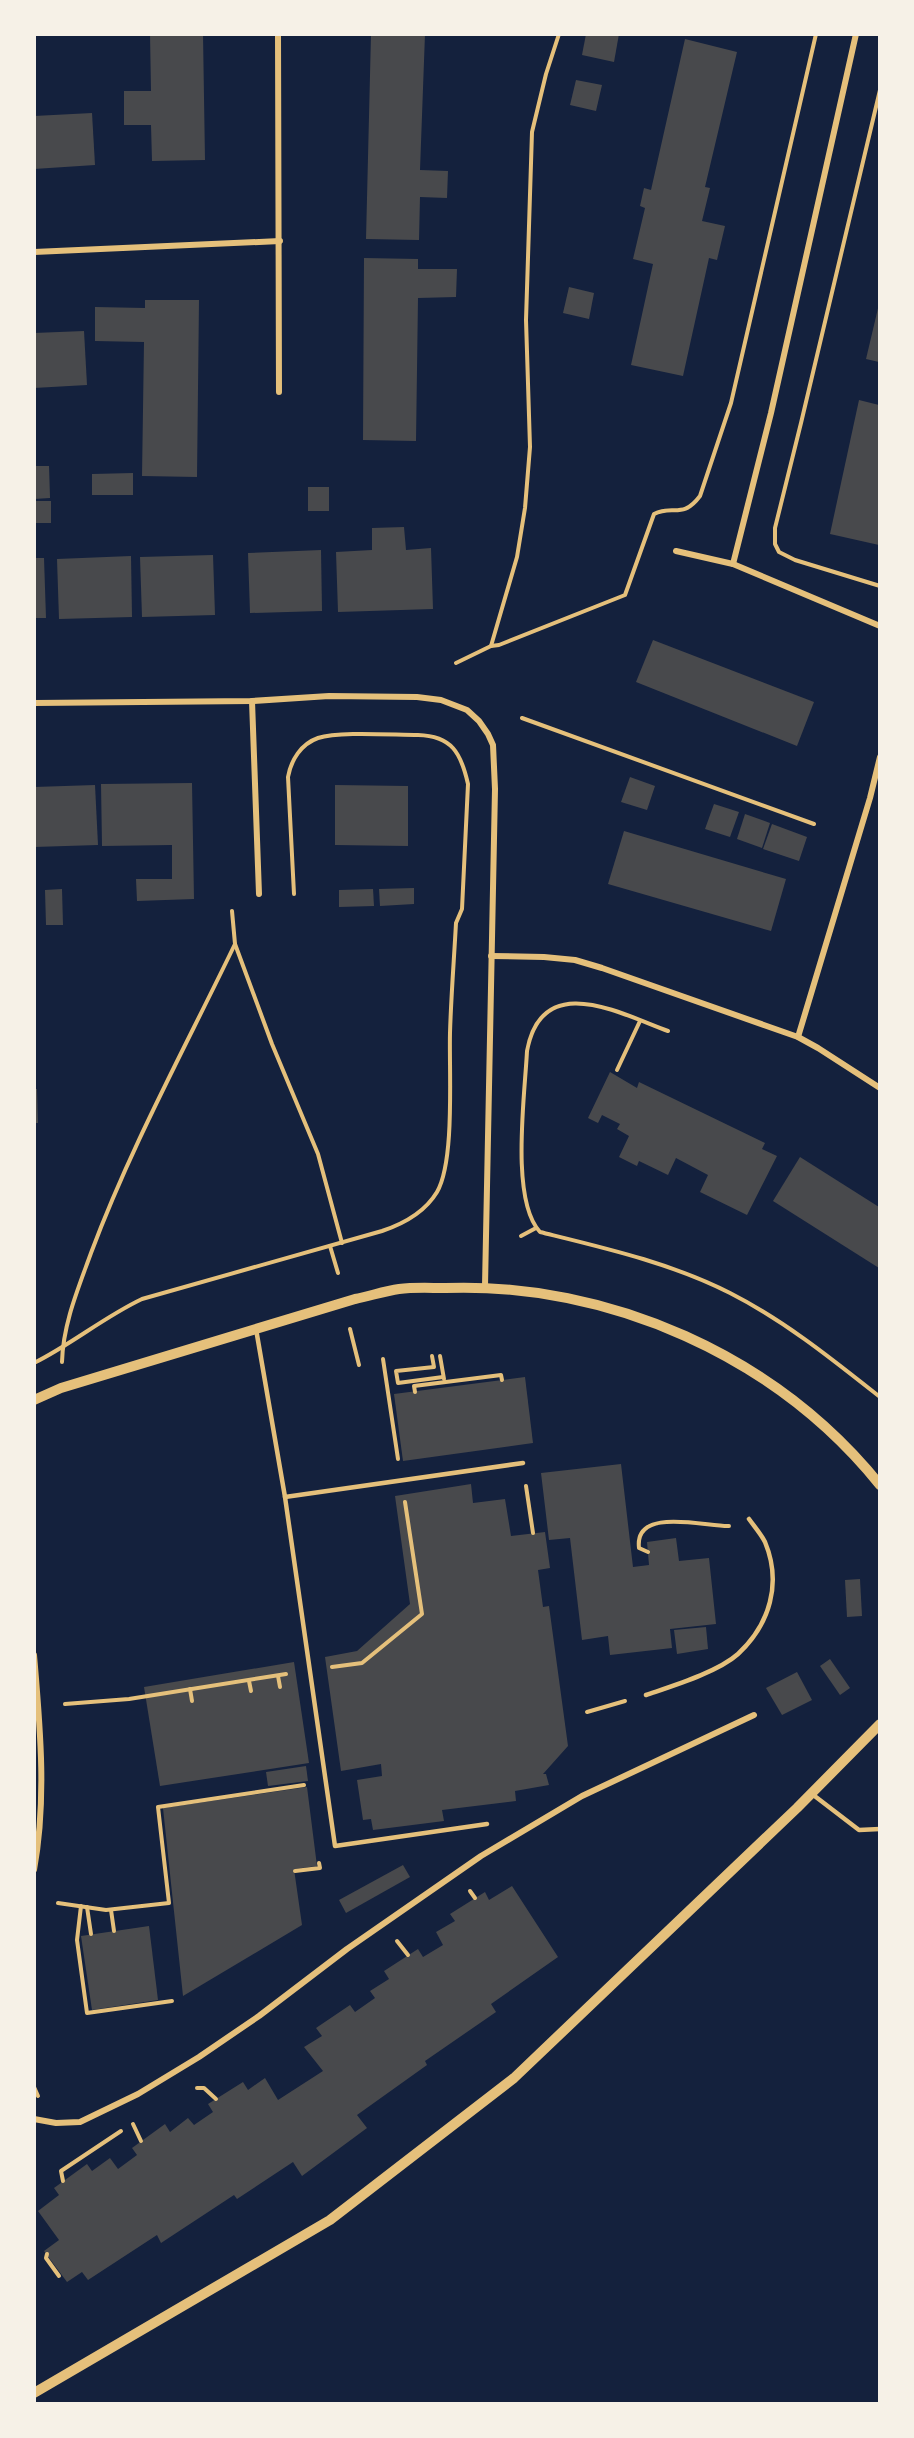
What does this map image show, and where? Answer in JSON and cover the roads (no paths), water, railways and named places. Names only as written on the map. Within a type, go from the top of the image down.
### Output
[{"type":"street","points":[[278,34],[279,392]]},
{"type":"street","points":[[733,564],[771,413],[856,34]]},
{"type":"street","points":[[34,252],[280,241]]},
{"type":"street","points":[[676,551],[733,564],[879,626]]},
{"type":"street","points":[[34,703],[252,701],[329,696],[417,697],[456,705],[479,721],[494,745],[495,789],[485,1286]]},
{"type":"street","points":[[252,701],[259,894]]},
{"type":"street","points":[[798,1037],[870,798],[879,758]]},
{"type":"street","points":[[491,957],[544,957],[575,960],[798,1037],[826,1052],[879,1088]]},
{"type":"street","points":[[34,1400],[61,1388],[355,1299],[400,1289],[485,1286],[556,1295],[617,1311],[691,1337],[747,1368],[802,1406],[866,1467],[879,1485]]},
{"type":"street","points":[[34,1654],[42,1747],[39,1845],[34,1870]]},
{"type":"street","points":[[34,2119],[56,2123],[80,2122],[138,2094],[199,2057],[259,2016],[347,1949],[481,1856],[582,1796],[754,1715]]},
{"type":"street","points":[[34,2393],[330,2220],[514,2078],[812,1794],[879,1724]]},
{"type":"lane","points":[[256,1329],[285,1497],[335,1846],[487,1824]]},
{"type":"lane","points":[[285,1497],[523,1464]]},
{"type":"lane","points":[[646,1695],[696,1677],[737,1655],[756,1632],[767,1612],[774,1590],[772,1563],[764,1539],[749,1519]]},
{"type":"lane","points":[[812,1794],[859,1830],[879,1829]]}]
